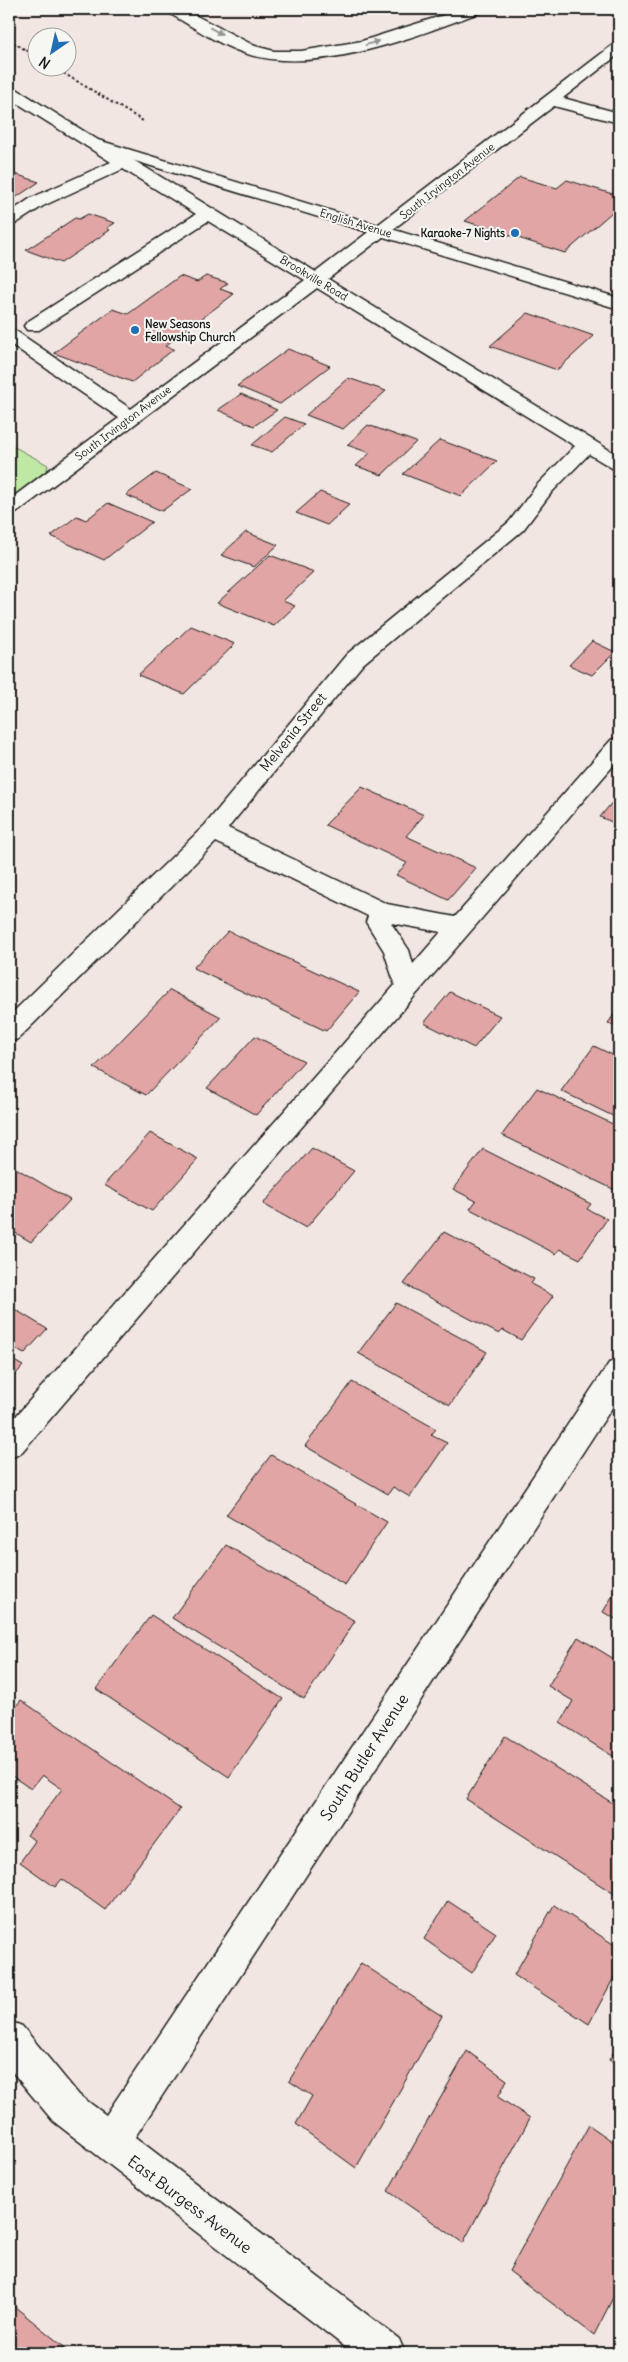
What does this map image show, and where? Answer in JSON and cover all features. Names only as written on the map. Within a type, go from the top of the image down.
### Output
[{"type":"street","points":[[172,9],[251,50],[287,56],[348,50],[476,9]]},
{"type":"street","name":"South Irvington Avenue","points":[[9,509],[382,231],[619,47]]},
{"type":"street","name":"Brookville Road","points":[[9,91],[619,464]]},
{"type":"street","points":[[552,100],[619,118]]},
{"type":"street","name":"English Avenue","points":[[92,142],[619,304]]},
{"type":"street","points":[[9,220],[37,202],[124,162]]},
{"type":"street","points":[[34,326],[208,214]]},
{"type":"street","points":[[9,335],[130,417]]},
{"type":"street","name":"Melvenia Street","points":[[9,1032],[213,831],[355,659],[516,526],[544,489],[588,444]]},
{"type":"street","points":[[9,1445],[619,745]]},
{"type":"street","points":[[213,831],[382,912],[460,927]]},
{"type":"street","points":[[382,912],[378,922],[396,950],[409,988]]},
{"type":"street","name":"South Butler Avenue","points":[[110,2142],[619,1372]]},
{"type":"street","name":"East Burgess Avenue","points":[[9,2039],[66,2108],[386,2353]]},
{"type":"path","points":[[9,40],[28,51]]},
{"type":"green space","points":[[9,444],[48,465],[47,470],[9,499]]},
{"type":"building","points":[[9,172],[39,182],[9,202]]},
{"type":"building","points":[[520,177],[557,188],[567,180],[619,196],[619,206],[565,253],[465,221]]},
{"type":"building","points":[[88,214],[115,223],[107,228],[110,230],[61,263],[26,250],[75,218],[79,219]]},
{"type":"building","name":"New Seasons Fellowship Church","points":[[180,276],[197,282],[206,276],[228,283],[220,289],[234,294],[165,346],[174,349],[132,382],[54,353],[113,309],[128,314]]},
{"type":"building","points":[[528,313],[594,336],[557,370],[490,346]]},
{"type":"building","points":[[288,349],[330,366],[280,404],[237,386]]},
{"type":"building","points":[[348,378],[386,391],[343,429],[306,415]]},
{"type":"building","points":[[241,394],[277,410],[254,426],[218,410]]},
{"type":"building","points":[[285,417],[304,424],[272,452],[252,445]]},
{"type":"building","points":[[368,425],[416,442],[382,475],[356,466],[370,453],[347,445]]},
{"type":"building","points":[[440,440],[497,461],[461,496],[403,474]]},
{"type":"building","points":[[156,473],[192,489],[162,511],[126,495]]},
{"type":"building","points":[[320,492],[350,504],[327,525],[296,513]]},
{"type":"building","points":[[108,503],[152,522],[104,560],[51,536],[77,516],[86,520]]},
{"type":"building","points":[[246,532],[278,545],[254,567],[221,555]]},
{"type":"building","points":[[270,555],[314,572],[283,601],[295,606],[274,626],[217,603]]},
{"type":"building","points":[[191,626],[235,644],[184,694],[138,675]]},
{"type":"building","points":[[592,641],[615,652],[592,675],[569,665]]},
{"type":"building","points":[[362,787],[424,815],[406,836],[476,868],[448,900],[396,875],[407,863],[325,825]]},
{"type":"building","points":[[619,794],[619,825],[600,817]]},
{"type":"building","points":[[228,931],[359,992],[326,1031],[193,968]]},
{"type":"building","points":[[170,990],[221,1017],[146,1095],[94,1068]]},
{"type":"building","points":[[450,992],[500,1016],[474,1048],[424,1023]]},
{"type":"building","points":[[619,1008],[619,1028],[608,1023]]},
{"type":"building","points":[[255,1036],[304,1061],[256,1115],[207,1088]]},
{"type":"building","points":[[594,1046],[619,1058],[619,1119],[561,1091]]},
{"type":"building","points":[[537,1088],[619,1127],[619,1192],[502,1135]]},
{"type":"building","points":[[150,1133],[198,1159],[152,1211],[104,1185]]},
{"type":"building","points":[[312,1148],[354,1171],[306,1228],[263,1204]]},
{"type":"building","points":[[483,1149],[591,1204],[587,1209],[607,1219],[580,1259],[560,1249],[556,1254],[470,1209],[476,1201],[453,1189]]},
{"type":"building","points":[[9,1164],[70,1200],[31,1242],[9,1229]]},
{"type":"building","points":[[444,1232],[534,1279],[531,1284],[553,1296],[521,1340],[503,1330],[499,1334],[404,1284]]},
{"type":"building","points":[[396,1303],[487,1352],[450,1405],[358,1353]]},
{"type":"building","points":[[11,1307],[47,1329],[24,1354],[9,1345],[9,1310]]},
{"type":"building","points":[[9,1358],[23,1366],[9,1382]]},
{"type":"building","points":[[352,1382],[436,1429],[431,1435],[447,1443],[410,1497],[393,1487],[388,1494],[305,1446]]},
{"type":"building","points":[[271,1455],[387,1522],[345,1585],[226,1515]]},
{"type":"building","points":[[226,1545],[355,1621],[304,1699],[172,1618]]},
{"type":"building","points":[[619,1585],[619,1621],[603,1612]]},
{"type":"building","points":[[151,1615],[283,1699],[229,1777],[96,1689]]},
{"type":"building","points":[[578,1637],[619,1662],[619,1760],[560,1723],[573,1701],[548,1686]]},
{"type":"building","points":[[21,1700],[180,1809],[105,1910],[62,1879],[55,1887],[20,1862],[35,1841],[27,1835],[62,1789],[42,1775],[31,1789],[9,1774],[9,1715]]},
{"type":"building","points":[[505,1736],[619,1807],[619,1897],[466,1799]]},
{"type":"building","points":[[448,1901],[496,1933],[472,1973],[424,1939]]},
{"type":"building","points":[[554,1905],[619,1948],[619,1968],[589,2024],[514,1975]]},
{"type":"building","points":[[361,1963],[442,2016],[356,2168],[296,2124],[312,2096],[289,2081]]},
{"type":"building","points":[[619,2043],[619,2067],[609,2060]]},
{"type":"building","points":[[467,2051],[507,2080],[498,2097],[530,2118],[463,2243],[388,2191]]},
{"type":"building","points":[[589,2125],[619,2146],[619,2286],[594,2335],[509,2271]]},
{"type":"building","points":[[9,2302],[69,2351],[67,2353],[9,2353]]},
{"type":"place","name":"Karaoke-7 Nights","points":[[515,233]]},
{"type":"place","name":"New Seasons Fellowship Church","points":[[135,330]]}]
